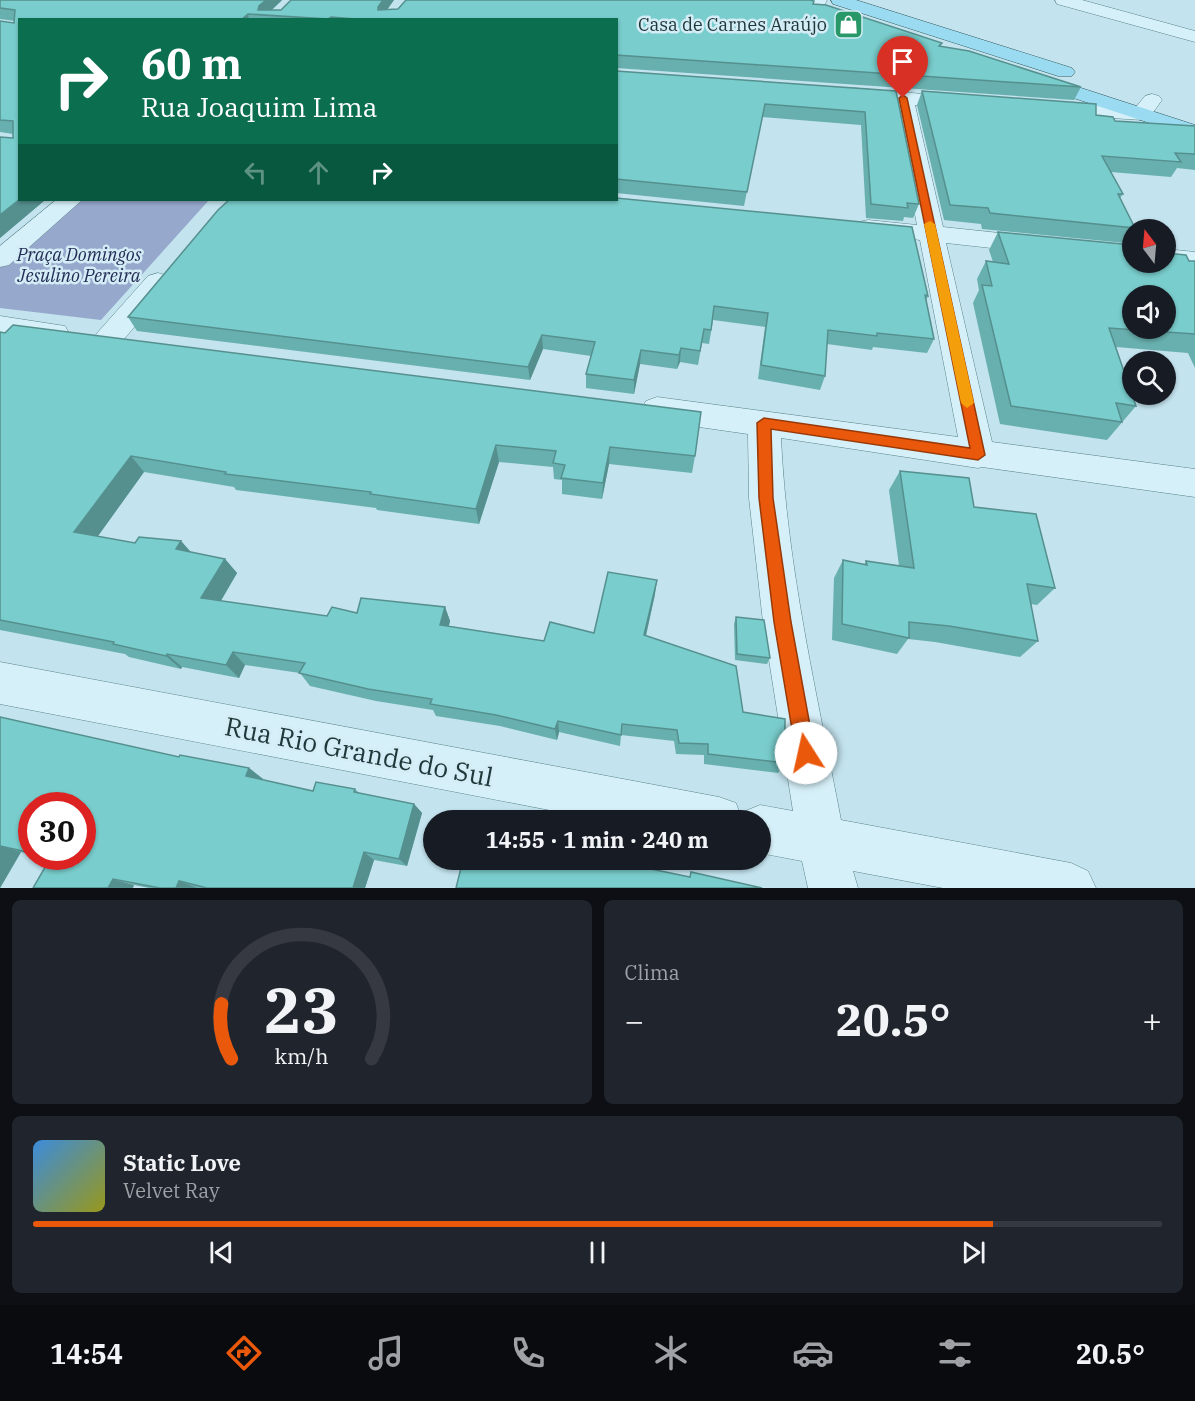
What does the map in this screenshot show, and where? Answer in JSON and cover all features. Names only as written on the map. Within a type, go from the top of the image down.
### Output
[{"type":"main road","points":[[839,0],[1147,107],[1195,132]]},
{"type":"main road","points":[[807,1],[1147,107],[1195,114]]},
{"type":"street","points":[[754,0],[807,1]]},
{"type":"street","points":[[1063,0],[1195,37]]},
{"type":"street","points":[[831,92],[987,104]]},
{"type":"street","points":[[903,98],[978,455]]},
{"type":"street","points":[[1035,107],[1147,107]]},
{"type":"street","points":[[0,259],[69,201]]},
{"type":"street","points":[[839,225],[1062,247]]},
{"type":"street","points":[[1176,258],[1195,260]]},
{"type":"street","points":[[108,339],[177,261]]},
{"type":"street","points":[[7,335],[108,339],[143,344]]},
{"type":"street","points":[[635,407],[1195,483]]},
{"type":"street","points":[[764,423],[766,498],[783,622],[821,840],[833,888]]},
{"type":"street","name":"Rua Rio Grande do Sul","points":[[0,683],[667,810]]},
{"type":"street","points":[[771,831],[1071,888]]},
{"type":"green space","name":"Praça Domingos Jesulino Pereira","points":[[75,201],[208,201],[101,320],[0,308],[0,267]]},
{"type":"building","points":[[0,0],[266,0],[258,10],[281,10],[291,0],[383,0],[378,10],[398,9],[406,0],[810,0],[814,1],[813,4],[826,5],[942,43],[939,46],[969,51],[1081,87],[618,55],[618,18],[312,18],[248,14],[243,18],[18,18],[18,201],[0,215],[0,137],[13,138],[13,121],[0,120],[0,21],[14,23],[15,10],[0,8]]},
{"type":"building","points":[[618,71],[896,91],[919,204],[907,203],[908,208],[871,204],[865,112],[765,104],[747,192],[618,179]]},
{"type":"building","points":[[922,91],[1096,104],[1096,115],[1113,117],[1115,121],[1195,126],[1195,154],[1175,153],[1181,162],[1102,156],[1123,194],[1118,194],[1130,219],[1122,219],[1122,227],[990,213],[988,208],[950,205]]},
{"type":"building","points":[[618,198],[912,227],[928,296],[925,295],[934,339],[877,333],[877,336],[828,330],[825,376],[761,365],[768,313],[714,306],[711,330],[704,329],[700,351],[681,348],[679,355],[641,350],[634,380],[586,374],[595,342],[542,335],[528,367],[128,317],[228,201],[618,201]]},
{"type":"building","points":[[998,232],[1122,244],[1122,273],[1176,273],[1176,254],[1186,255],[1189,261],[1195,261],[1195,334],[1176,333],[1176,285],[1122,285],[1122,329],[1109,328],[1122,366],[1122,404],[1116,403],[1122,422],[1011,406],[982,285],[992,286],[986,261],[1009,264]]},
{"type":"building","points":[[13,325],[701,412],[695,456],[610,447],[603,483],[561,478],[565,465],[553,463],[556,451],[496,445],[476,509],[370,494],[371,492],[225,474],[226,472],[131,456],[74,532],[135,543],[139,537],[181,541],[176,549],[225,559],[201,598],[327,616],[332,607],[357,613],[361,598],[445,607],[440,625],[544,641],[550,622],[594,633],[608,572],[657,580],[644,635],[736,666],[743,712],[785,719],[785,763],[708,754],[708,744],[679,743],[677,730],[622,724],[621,735],[558,721],[555,729],[496,715],[430,704],[432,699],[368,689],[299,673],[305,663],[233,652],[226,665],[167,654],[166,656],[113,644],[114,642],[0,620],[0,332],[5,333]]},
{"type":"building","points":[[900,471],[969,478],[974,507],[1036,514],[1055,588],[1027,584],[1038,641],[949,626],[909,622],[909,638],[842,624],[843,560],[867,565],[866,561],[914,568]]},
{"type":"building","points":[[736,617],[764,620],[770,658],[737,654]]},
{"type":"building","points":[[0,717],[179,757],[180,755],[249,768],[246,776],[313,791],[316,782],[414,804],[399,859],[364,852],[353,888],[207,888],[179,881],[176,888],[160,888],[113,879],[108,888],[33,888],[43,870],[96,870],[96,792],[18,792],[18,850],[0,846]]},
{"type":"building","points":[[460,870],[656,870],[690,877],[691,872],[762,888],[456,888]]},
{"type":"slow traffic","points":[[930,224],[967,403]]},
{"type":"place","name":"Casa de Carnes Araújo","points":[[848,25]]},
{"type":"route","points":[[806,753],[783,622],[766,498],[764,423],[978,455],[903,98]]}]
